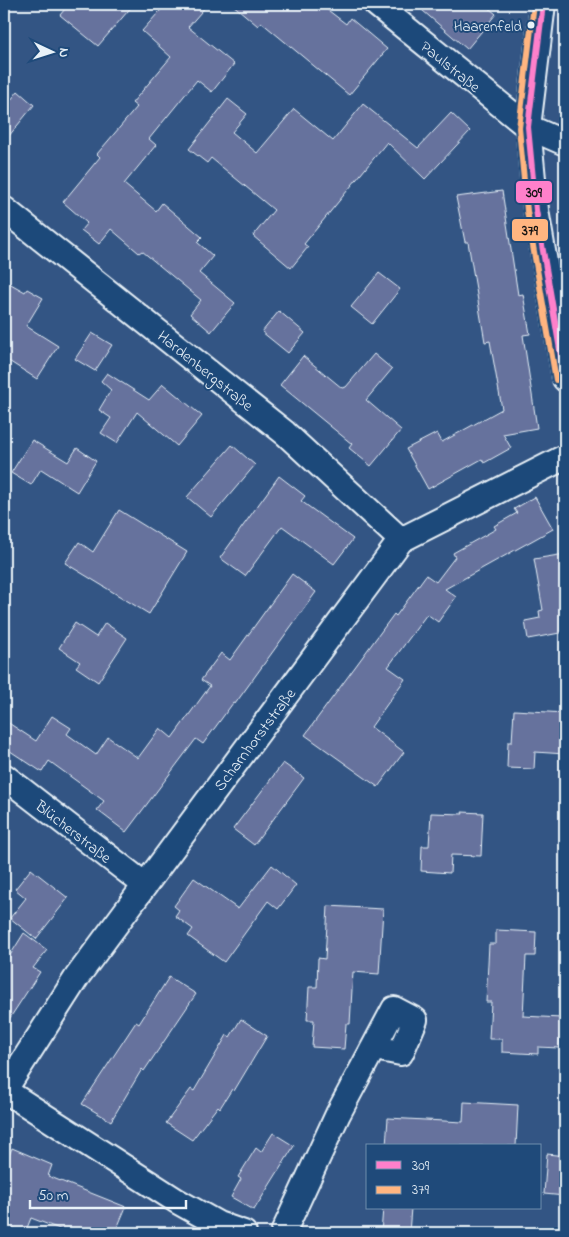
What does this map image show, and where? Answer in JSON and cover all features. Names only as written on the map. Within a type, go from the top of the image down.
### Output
[{"type":"street","name":"Paulstraße","points":[[376,4],[528,127]]},
{"type":"street","points":[[543,4],[528,127],[536,210],[565,378]]},
{"type":"street","points":[[528,127],[565,143]]},
{"type":"street","name":"Hardenbergstraße","points":[[4,209],[285,434],[402,540]]},
{"type":"street","name":"Scharnhorststraße","points":[[4,1090],[77,977],[402,540],[565,457]]},
{"type":"street","name":"Blücherstraße","points":[[4,776],[145,885]]},
{"type":"street","points":[[283,1233],[338,1114],[375,1048]]},
{"type":"street","points":[[4,1090],[177,1201],[218,1224],[244,1233]]},
{"type":"building","points":[[69,4],[134,4],[98,46],[60,15]]},
{"type":"building","points":[[166,4],[208,4],[188,27],[234,64],[212,92],[197,80],[149,139],[156,145],[124,184],[156,211],[162,203],[202,237],[197,242],[213,256],[199,273],[235,303],[211,332],[190,314],[201,300],[142,251],[139,253],[111,229],[99,244],[81,230],[87,223],[63,202],[100,157],[97,154],[137,107],[132,103],[171,57],[142,31]]},
{"type":"building","points":[[232,4],[320,4],[346,24],[350,18],[387,49],[349,95],[261,22],[258,26]]},
{"type":"building","points":[[415,4],[484,4],[496,14],[467,49]]},
{"type":"building","points":[[18,91],[34,105],[4,142],[4,109]]},
{"type":"building","points":[[228,99],[247,114],[232,132],[257,153],[294,109],[333,141],[363,104],[418,148],[451,113],[470,131],[425,179],[387,142],[304,244],[308,247],[291,268],[253,236],[274,210],[211,158],[207,163],[189,149]]},
{"type":"building","points":[[502,191],[518,295],[523,294],[530,334],[523,335],[537,428],[503,434],[511,448],[484,463],[482,459],[428,489],[406,449],[437,433],[442,442],[502,409],[490,341],[485,342],[468,242],[465,242],[456,197]]},
{"type":"building","points":[[379,273],[400,289],[372,324],[351,307]]},
{"type":"building","points":[[9,283],[25,292],[27,289],[43,298],[26,326],[58,346],[37,379],[4,358],[4,293]]},
{"type":"building","points":[[279,311],[305,333],[288,353],[262,332]]},
{"type":"building","points":[[92,333],[112,345],[95,371],[75,359]]},
{"type":"building","points":[[374,354],[392,369],[366,400],[401,430],[371,466],[349,448],[352,444],[280,385],[303,356],[342,388],[346,387]]},
{"type":"building","points":[[107,373],[149,400],[163,384],[202,416],[177,446],[137,412],[117,443],[101,433],[111,418],[99,410],[111,390],[101,381]]},
{"type":"building","points":[[32,440],[68,462],[77,448],[96,461],[77,492],[41,469],[31,485],[11,473]]},
{"type":"building","points":[[232,445],[255,465],[211,517],[187,497]]},
{"type":"building","points":[[279,476],[305,496],[301,501],[353,539],[334,564],[282,526],[245,576],[220,558]]},
{"type":"building","points":[[535,497],[553,529],[445,589],[456,597],[438,622],[427,614],[388,667],[405,679],[371,727],[404,752],[378,787],[305,735],[394,614],[396,616],[426,575],[436,582],[455,557],[453,553],[496,529],[494,526],[517,513],[514,509]]},
{"type":"building","points":[[119,510],[187,552],[149,614],[65,563],[79,542],[93,552]]},
{"type":"building","points":[[565,554],[565,632],[528,639],[525,621],[540,618],[539,611],[543,610],[534,559]]},
{"type":"building","points":[[292,574],[316,592],[235,704],[233,703],[203,744],[196,739],[126,832],[97,810],[104,801],[49,761],[42,772],[4,747],[4,720],[36,741],[52,716],[71,728],[67,734],[96,755],[108,737],[138,758],[160,728],[172,738],[210,686],[201,680],[221,653],[230,660]]},
{"type":"building","points":[[75,623],[96,637],[105,623],[127,638],[98,682],[76,667],[80,662],[59,648]]},
{"type":"building","points":[[514,710],[565,713],[565,754],[535,752],[534,769],[507,768],[508,742],[512,742]]},
{"type":"building","points":[[283,763],[304,778],[254,845],[233,829]]},
{"type":"building","points":[[462,812],[483,813],[481,856],[451,855],[450,873],[421,871],[422,846],[429,846],[431,813],[463,814]]},
{"type":"building","points":[[272,865],[296,885],[278,909],[268,901],[224,962],[188,936],[193,929],[175,916],[179,910],[174,906],[194,878],[238,909]]},
{"type":"building","points":[[31,869],[68,898],[36,939],[10,918],[26,898],[15,889]]},
{"type":"building","points":[[328,906],[383,909],[379,974],[353,972],[350,1024],[346,1024],[344,1049],[312,1047],[314,1020],[307,1020],[309,987],[317,987],[318,958],[325,959]]},
{"type":"building","points":[[496,930],[536,932],[535,956],[526,956],[523,1016],[561,1018],[559,1048],[538,1047],[538,1054],[502,1052],[502,1039],[489,1039],[491,1002],[486,1002],[489,944],[496,944]]},
{"type":"building","points":[[24,933],[47,950],[33,968],[40,972],[4,1027],[4,965]]},
{"type":"building","points":[[169,977],[196,994],[144,1071],[142,1069],[111,1121],[82,1104],[136,1022],[139,1024]]},
{"type":"building","points":[[241,1019],[267,1036],[234,1091],[232,1089],[220,1108],[218,1106],[192,1140],[166,1123],[191,1089],[194,1091],[227,1035],[230,1037]]},
{"type":"building","points":[[464,1102],[518,1105],[516,1144],[386,1144],[388,1118],[463,1122]]},
{"type":"building","points":[[273,1133],[294,1146],[254,1210],[231,1197],[241,1179],[238,1177],[256,1148],[261,1152]]},
{"type":"building","points":[[12,1148],[52,1165],[48,1176],[126,1207],[115,1233],[70,1233],[31,1218],[25,1233],[4,1224],[4,1168]]},
{"type":"building","points":[[547,1154],[565,1156],[565,1196],[544,1194]]},
{"type":"building","points":[[383,1210],[411,1210],[409,1233],[381,1233]]},
{"type":"transit line","name":"379","points":[[534,4],[519,128],[527,211],[556,380]]},
{"type":"transit line","name":"309","points":[[543,4],[528,127],[536,210],[565,379]]},
{"type":"place","name":"Haarenfeld","points":[[531,25]]}]
